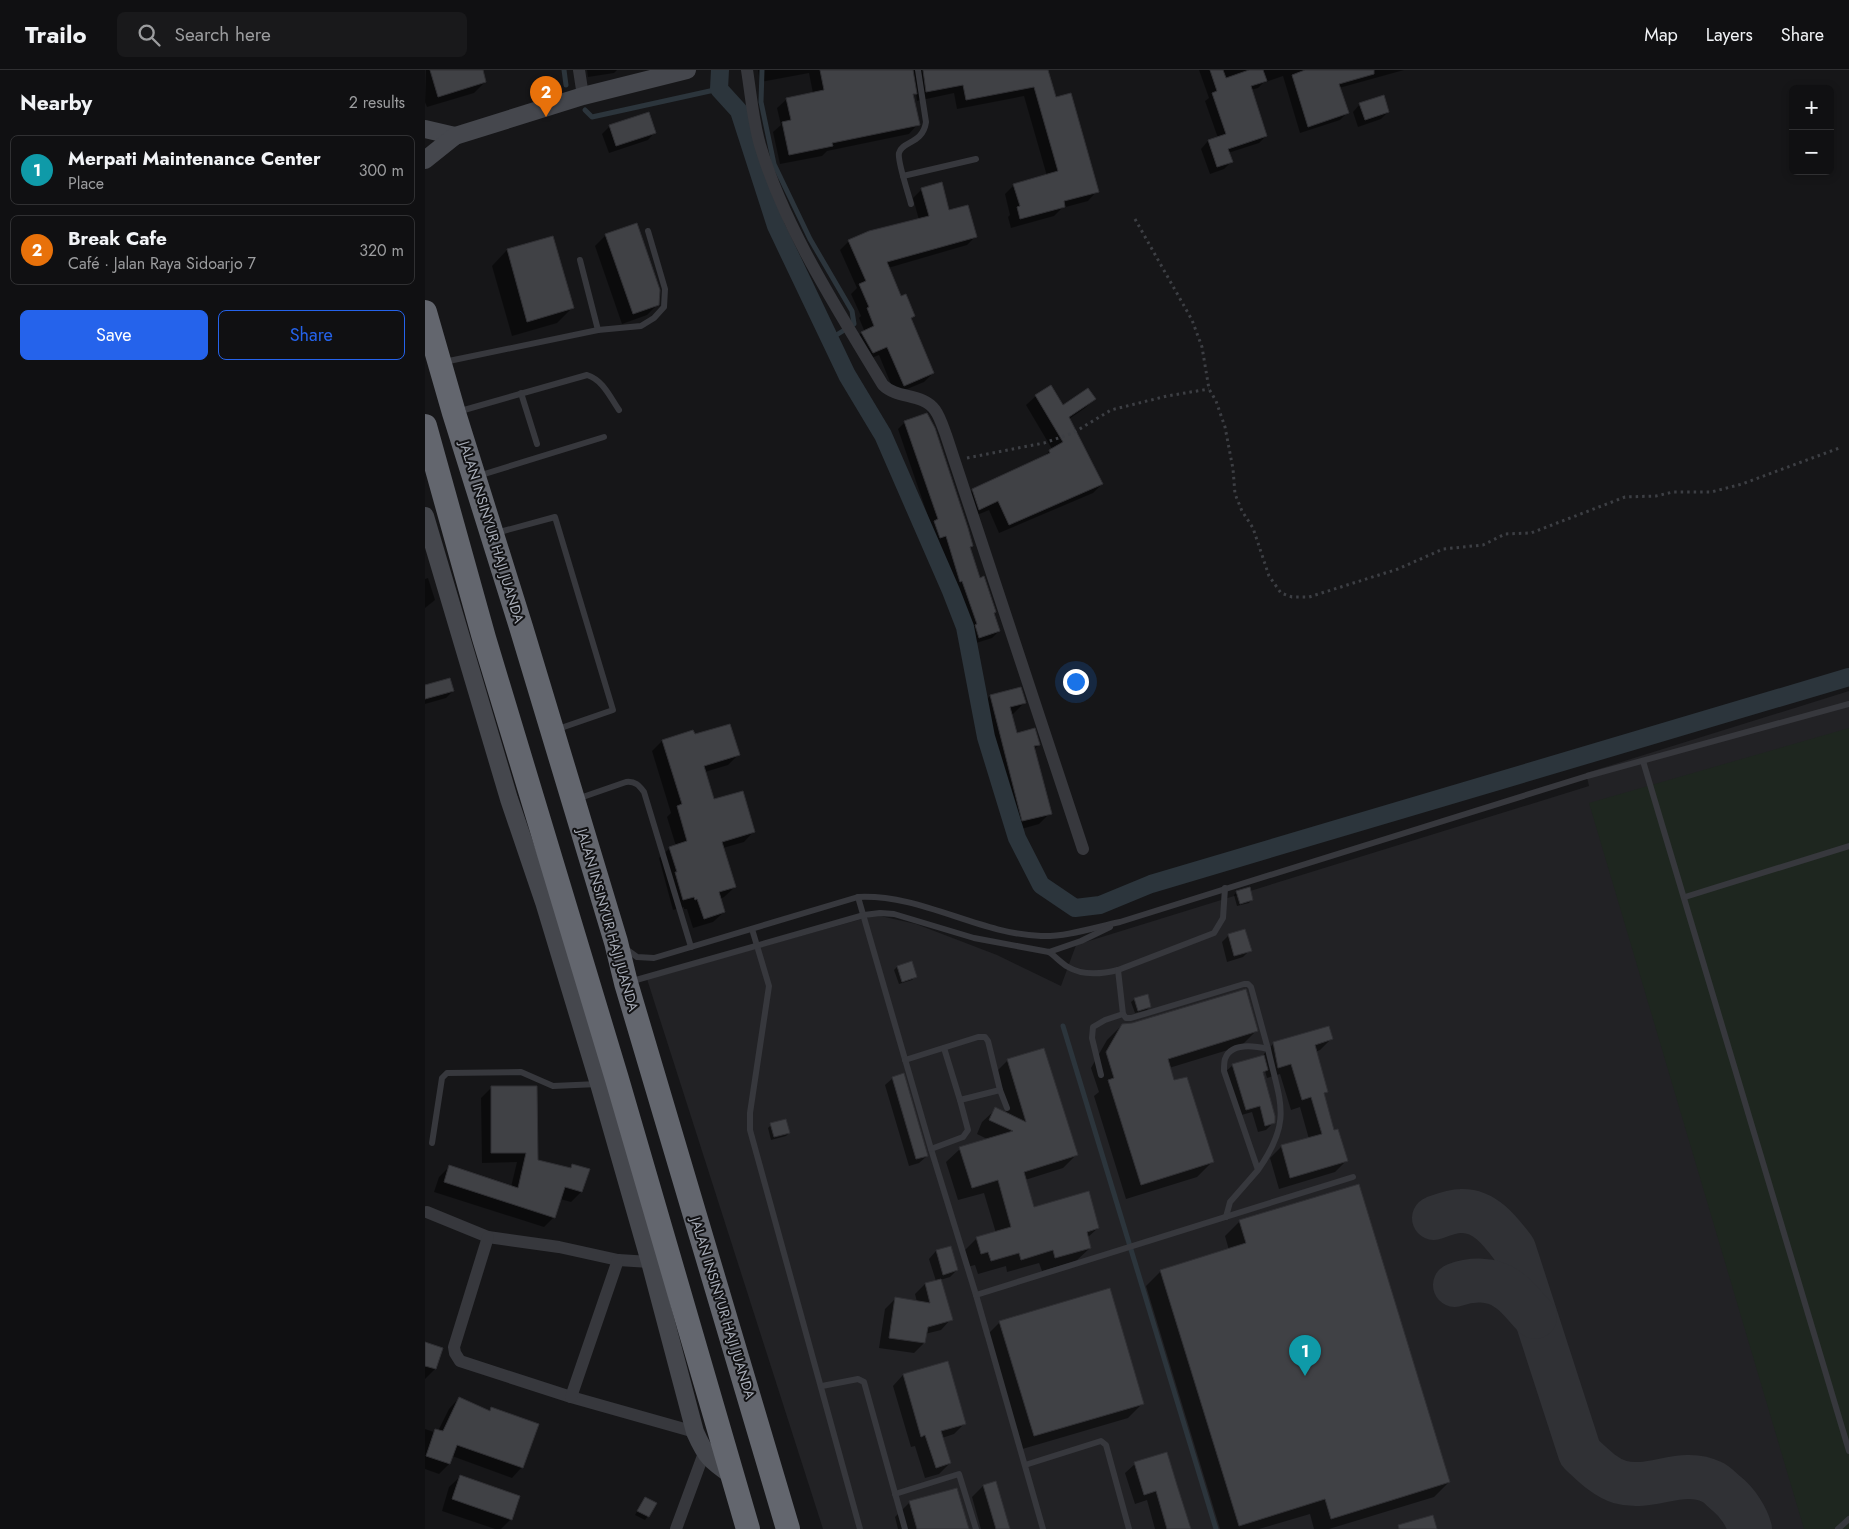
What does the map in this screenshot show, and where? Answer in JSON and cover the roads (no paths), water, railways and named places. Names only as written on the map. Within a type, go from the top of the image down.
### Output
[{"type":"highway","name":"JALAN INSINYUR HAJI JUANDA","points":[[425,312],[454,413],[553,731],[616,942],[626,983],[788,1529]]},
{"type":"highway","points":[[425,426],[609,1084],[709,1390],[735,1477],[748,1529]]},
{"type":"highway","points":[[485,638],[521,627]]},
{"type":"highway","points":[[709,1390],[744,1380]]},
{"type":"street","points":[[579,70],[583,96]]},
{"type":"street","points":[[425,160],[455,136],[583,96],[687,70]]},
{"type":"street","points":[[747,70],[760,144],[772,178],[787,215],[847,326],[883,385],[893,393],[920,399],[928,403],[935,410],[955,460],[966,500],[1083,849]]},
{"type":"street","points":[[425,129],[455,136]]},
{"type":"street","points":[[425,516],[507,790],[543,902],[609,1084],[650,1262],[695,1432],[704,1453],[713,1463],[735,1477]]},
{"type":"street","points":[[427,1212],[488,1237],[559,1247],[618,1260],[650,1262]]},
{"type":"street","points":[[488,1237],[454,1346],[457,1357],[463,1362],[571,1397],[695,1432]]},
{"type":"street","points":[[571,1397],[618,1260]]},
{"type":"street","points":[[676,1529],[704,1453]]},
{"type":"lane","points":[[911,204],[898,158],[901,149],[923,134],[926,122],[917,70]]},
{"type":"lane","points":[[903,176],[976,159]]},
{"type":"lane","points":[[440,363],[598,330],[641,326],[655,318],[665,307],[665,289],[649,231]]},
{"type":"lane","points":[[580,260],[598,330]]},
{"type":"lane","points":[[454,413],[587,375],[595,378],[600,383],[619,410]]},
{"type":"lane","points":[[521,393],[537,444]]},
{"type":"lane","points":[[474,477],[604,438]]},
{"type":"lane","points":[[492,534],[555,517],[613,710],[553,731]]},
{"type":"lane","points":[[616,942],[637,957],[654,958],[858,897],[875,896],[899,900],[1003,930],[1040,936],[1055,936],[1120,922],[1577,779],[1849,704]]},
{"type":"lane","points":[[1643,761],[1849,1451]]},
{"type":"lane","points":[[573,800],[626,782],[632,781],[639,785],[644,792],[691,947]]},
{"type":"lane","points":[[1685,897],[1849,846]]},
{"type":"lane","points":[[626,983],[864,915],[880,913],[894,914],[975,938],[1049,952],[1068,967],[1103,974],[1119,970],[1214,933],[1223,918],[1225,888]]},
{"type":"lane","points":[[858,897],[931,1149],[977,1295],[1043,1529]]},
{"type":"lane","points":[[1049,952],[1081,941],[1120,922]]},
{"type":"lane","points":[[752,929],[769,986],[750,1113],[750,1130],[860,1529]]},
{"type":"lane","points":[[1119,970],[1123,1014],[1126,1018],[1244,984],[1248,984],[1251,987],[1275,1077],[1282,1119],[1279,1134],[1271,1151],[1258,1170],[1236,1193],[1230,1202],[1226,1217]]},
{"type":"lane","points":[[1101,1075],[1092,1038],[1093,1027],[1105,1020],[1123,1014]]},
{"type":"lane","points":[[905,1060],[978,1037],[985,1037],[988,1041],[1000,1090],[1007,1108]]},
{"type":"lane","points":[[1258,1170],[1224,1071],[1225,1058],[1232,1052],[1252,1045],[1268,1049]]},
{"type":"lane","points":[[931,1149],[963,1137],[967,1134],[968,1130],[944,1048]]},
{"type":"lane","points":[[432,1143],[442,1078],[447,1073],[521,1072],[553,1086],[609,1084]]},
{"type":"lane","points":[[960,1100],[1000,1090]]},
{"type":"lane","points":[[977,1295],[1353,1177]]},
{"type":"lane","points":[[821,1386],[858,1379],[864,1382],[905,1529]]},
{"type":"lane","points":[[1025,1465],[1101,1441],[1106,1445],[1129,1529]]},
{"type":"lane","points":[[895,1494],[959,1474],[976,1529]]},
{"type":"lane","points":[[1838,1529],[1849,1519]]},
{"type":"waterway","points":[[564,70],[566,85]]},
{"type":"waterway","points":[[720,70],[719,89],[739,111],[776,226],[847,375],[883,435],[965,627],[986,737],[1017,838],[1041,885],[1075,908],[1100,905],[1151,884],[1849,677]]},
{"type":"waterway","points":[[762,70],[761,102],[774,164],[810,239],[852,311],[854,324],[830,339]]},
{"type":"waterway","points":[[585,110],[592,117],[719,89]]},
{"type":"waterway","points":[[1063,1026],[1216,1529]]},
{"type":"place","name":"Break Cafe","points":[[546,117]]},
{"type":"place","name":"Merpati Maintenance Center","points":[[1305,1376]]}]
